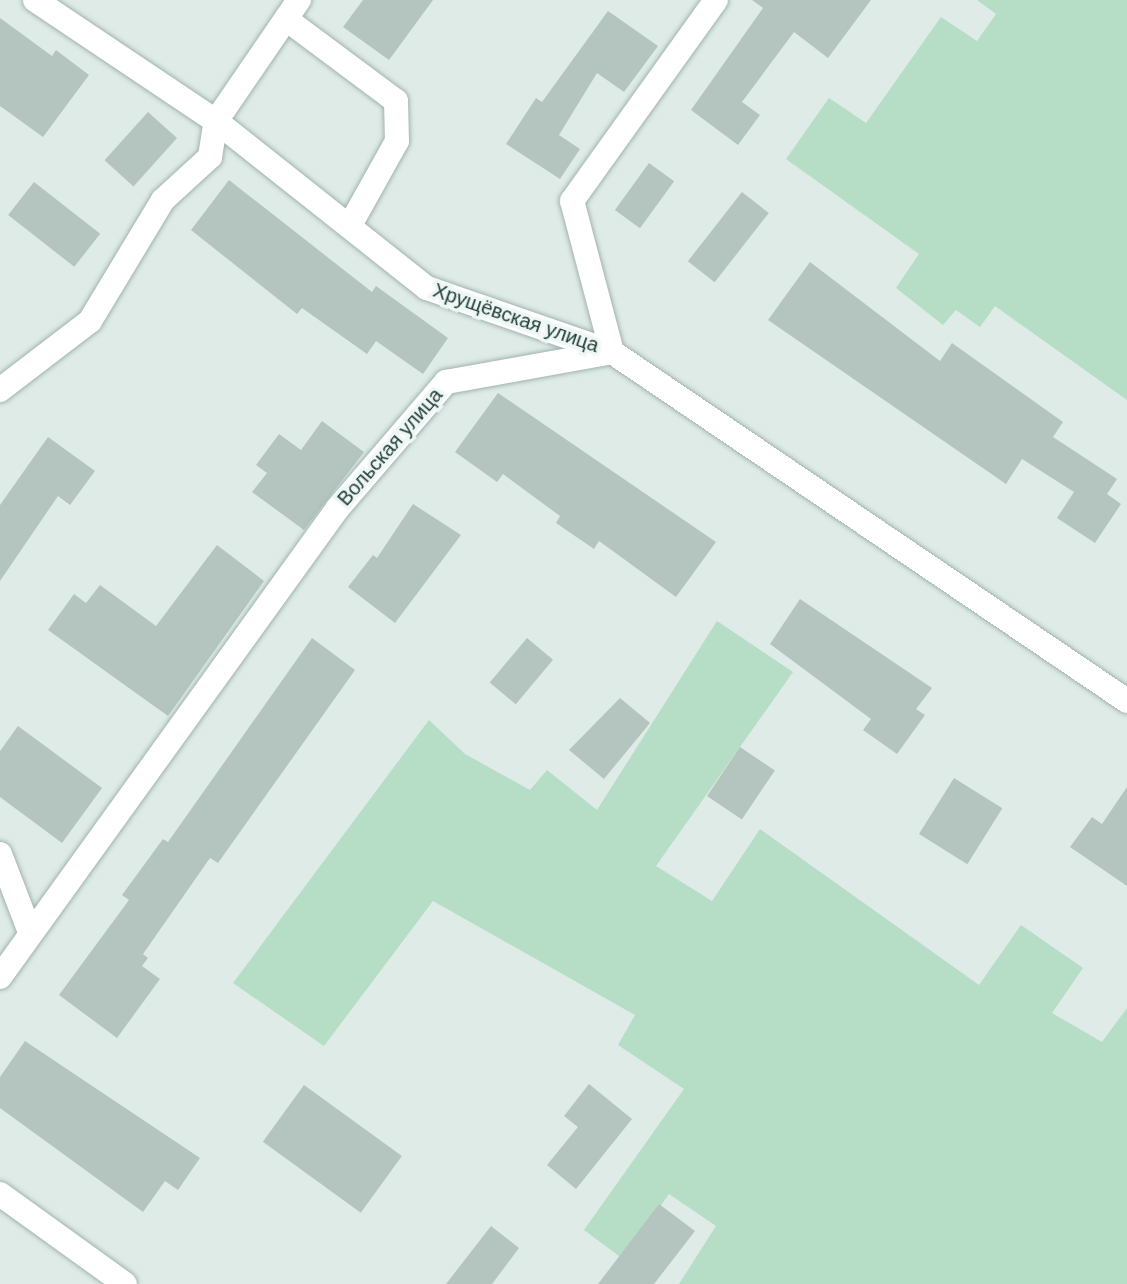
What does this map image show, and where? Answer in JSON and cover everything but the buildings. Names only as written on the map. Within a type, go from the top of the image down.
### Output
[{"type":"street","name":"Хрущёвская улица","points":[[35,0],[216,121],[427,288],[612,352],[1127,701]]},
{"type":"street","points":[[612,352],[572,201],[716,0]]},
{"type":"street","points":[[0,390],[90,321],[163,200],[210,157],[216,121],[292,10],[396,101],[397,141],[349,227]]},
{"type":"street","name":"Вольская улица","points":[[0,977],[338,508],[446,382],[612,352]]},
{"type":"street","points":[[0,854],[30,932]]},
{"type":"street","points":[[0,1194],[125,1284]]},
{"type":"green space","points":[[977,0],[1127,0],[1127,400],[995,306],[980,327],[956,310],[943,325],[896,288],[919,254],[786,159],[829,98],[866,123],[941,17],[977,41],[996,14]]},
{"type":"green space","points":[[717,621],[793,672],[656,866],[712,901],[760,829],[979,985],[1021,925],[1083,968],[1052,1013],[1102,1042],[1127,1008],[1127,1284],[679,1284],[716,1226],[669,1194],[623,1259],[584,1230],[684,1089],[618,1045],[635,1015],[433,901],[324,1046],[233,983],[429,720],[465,754],[530,790],[547,770],[597,810]]}]
